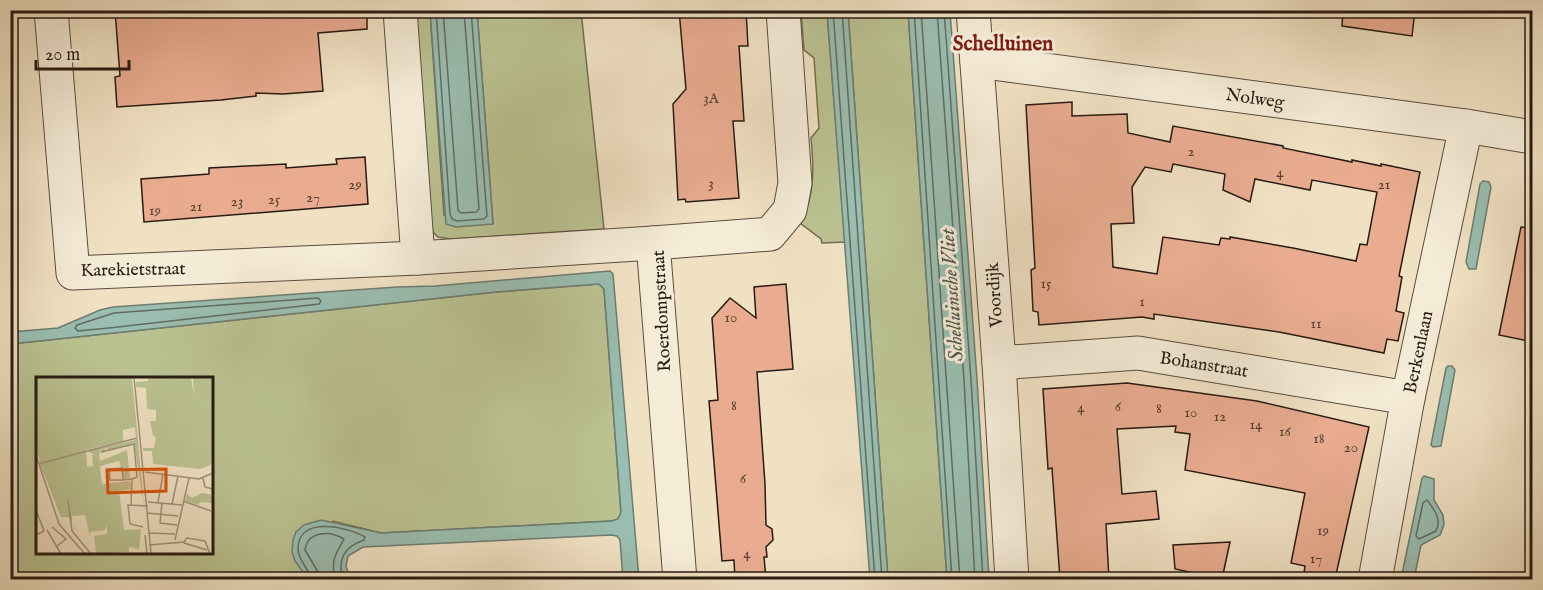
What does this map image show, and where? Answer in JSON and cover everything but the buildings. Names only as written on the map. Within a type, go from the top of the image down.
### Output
[{"type":"street","name":"Karekietstraat","points":[[51,10],[73,273],[418,258],[653,243]]},
{"type":"street","points":[[400,10],[418,258]]},
{"type":"street","name":"Roerdompstraat","points":[[680,579],[653,243],[770,234],[790,210],[795,183],[783,10]]},
{"type":"street","name":"Voordijk","points":[[974,10],[1012,579]]},
{"type":"street","name":"Nolweg","points":[[977,61],[1466,126],[1533,138]]},
{"type":"street","name":"Berkenlaan","points":[[1375,579],[1408,398],[1466,126]]},
{"type":"street","name":"Bohanstraat","points":[[999,363],[1138,353],[1408,398]]},
{"type":"green space","points":[[414,11],[430,11],[444,215],[493,223],[477,11],[581,11],[604,229],[451,239],[438,237],[433,232]]},
{"type":"green space","points":[[801,11],[827,11],[845,242],[822,243],[821,239],[800,223],[811,192],[813,160],[811,138],[819,128],[814,58],[804,50]]},
{"type":"green space","points":[[848,11],[908,11],[947,579],[888,579]]},
{"type":"green space","points":[[599,284],[604,289],[621,513],[618,519],[612,521],[381,533],[333,521],[302,574],[308,579],[11,580],[11,344],[496,292]]},
{"type":"water","points":[[430,11],[477,11],[493,224],[456,227],[446,224]]},
{"type":"water","points":[[827,11],[848,11],[888,579],[870,579]]},
{"type":"water","name":"Schelluinsche Vliet","points":[[908,11],[950,11],[989,579],[947,579]]},
{"type":"water","points":[[1483,181],[1489,182],[1491,187],[1476,269],[1469,269],[1466,262],[1480,184]]},
{"type":"water","points":[[610,271],[613,274],[639,579],[623,579],[620,540],[617,536],[611,535],[363,547],[348,556],[346,566],[350,579],[308,579],[295,561],[292,552],[296,532],[304,525],[321,520],[381,533],[618,519],[621,512],[604,289],[599,284],[496,292],[11,344],[11,332],[58,328],[100,310],[113,307],[435,286]]},
{"type":"water","points":[[1448,366],[1452,366],[1455,370],[1441,446],[1433,447],[1431,445]]},
{"type":"water","points":[[1424,476],[1434,479],[1434,500],[1443,515],[1444,525],[1440,535],[1421,545],[1414,579],[1401,579],[1422,478]]},
{"type":"district","name":"Schelluinen","points":[[1003,43]]}]
